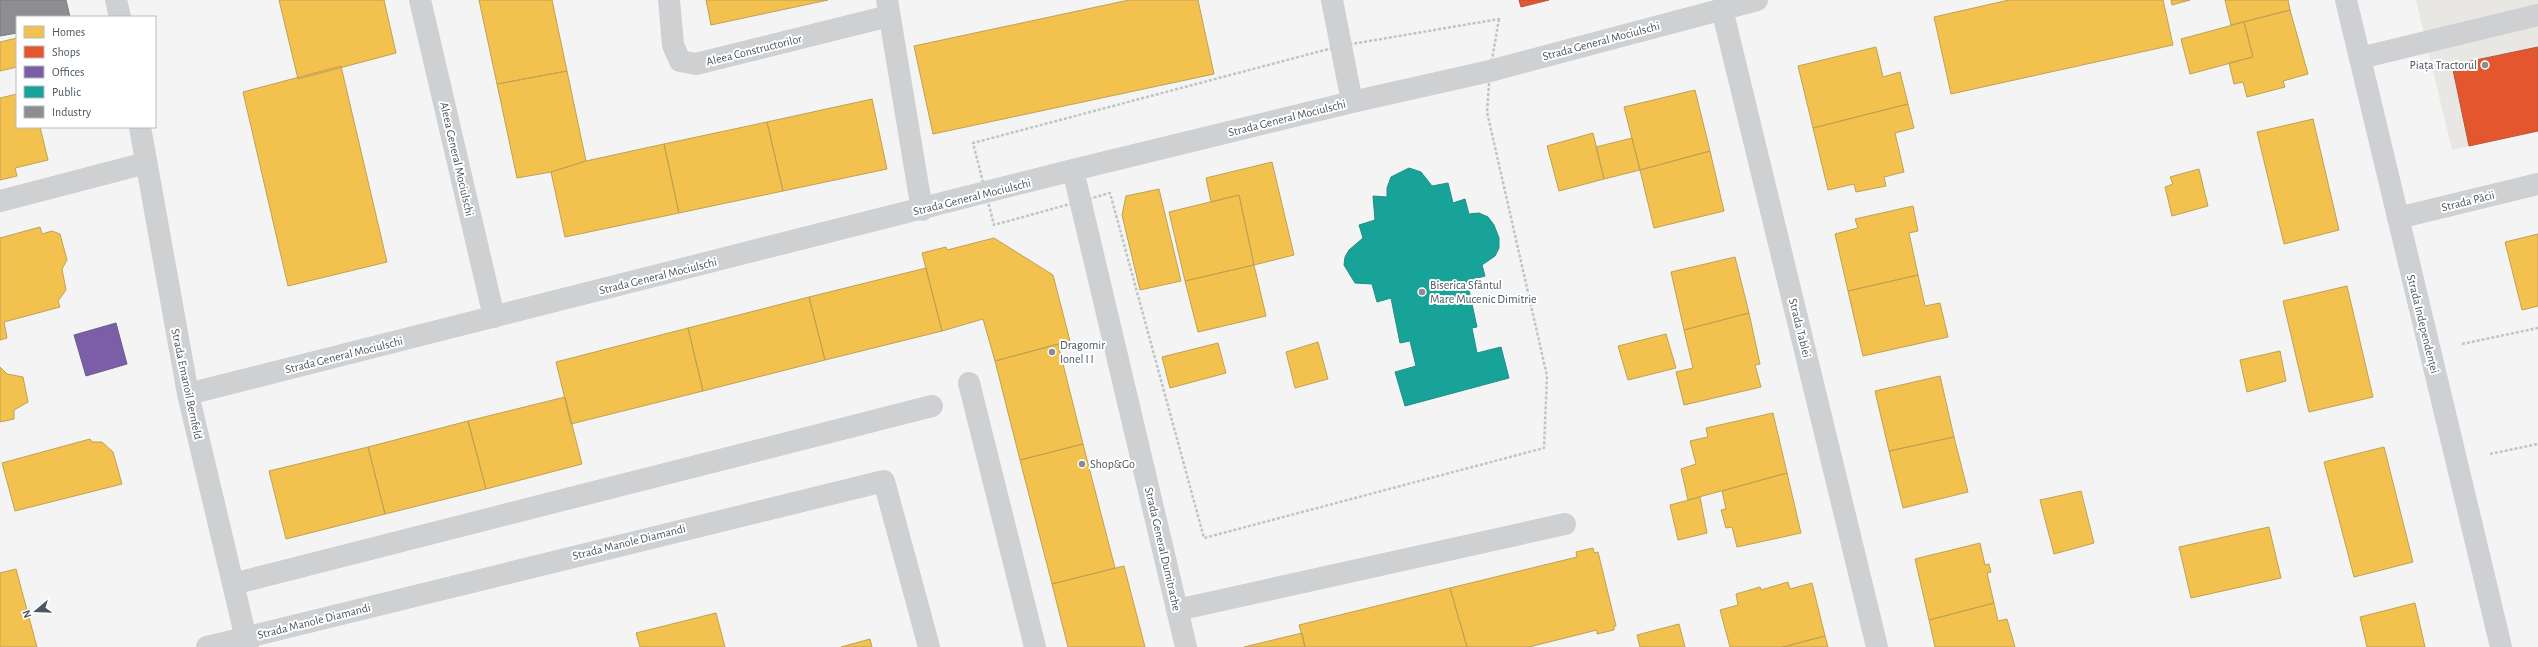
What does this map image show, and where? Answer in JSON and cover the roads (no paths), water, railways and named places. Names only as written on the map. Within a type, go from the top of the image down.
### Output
[{"type":"main road","name":"Strada Independenței","points":[[2346,0],[2501,647]]},
{"type":"street","points":[[116,0],[120,16]]},
{"type":"street","name":"Aleea General Mociulschi","points":[[420,0],[494,317]]},
{"type":"street","name":"Aleea Constructorilor","points":[[669,0],[673,45],[680,61],[696,64],[888,8],[922,210]]},
{"type":"street","points":[[1332,0],[1352,102]]},
{"type":"street","name":"Strada General Mociulschi","points":[[188,394],[922,210],[1073,170],[1352,102],[1490,71],[1757,0]]},
{"type":"street","name":"Strada Tablei","points":[[1722,9],[1877,647]]},
{"type":"street","points":[[2360,58],[2538,16]]},
{"type":"street","name":"Strada Emanoil Bernfeld","points":[[140,128],[188,394],[247,642]]},
{"type":"street","points":[[0,201],[146,163]]},
{"type":"street","name":"Strada General Dumitrache","points":[[1073,170],[1186,647]]},
{"type":"street","name":"Strada Păcii","points":[[2398,218],[2538,184]]},
{"type":"street","points":[[969,383],[1035,647]]},
{"type":"street","points":[[233,584],[932,406]]},
{"type":"street","name":"Strada Manole Diamandi","points":[[207,647],[247,642],[884,481],[929,647]]},
{"type":"street","points":[[1178,610],[1565,524]]},
{"type":"place","name":"Piața Tractorul","points":[[2485,65]]},
{"type":"place","name":"Biserica Sfântul Mare Mucenic Dimitrie","points":[[1422,292]]},
{"type":"place","name":"Dragomir Ionel I I","points":[[1052,352]]},
{"type":"place","name":"Shop&Go","points":[[1082,464]]}]
